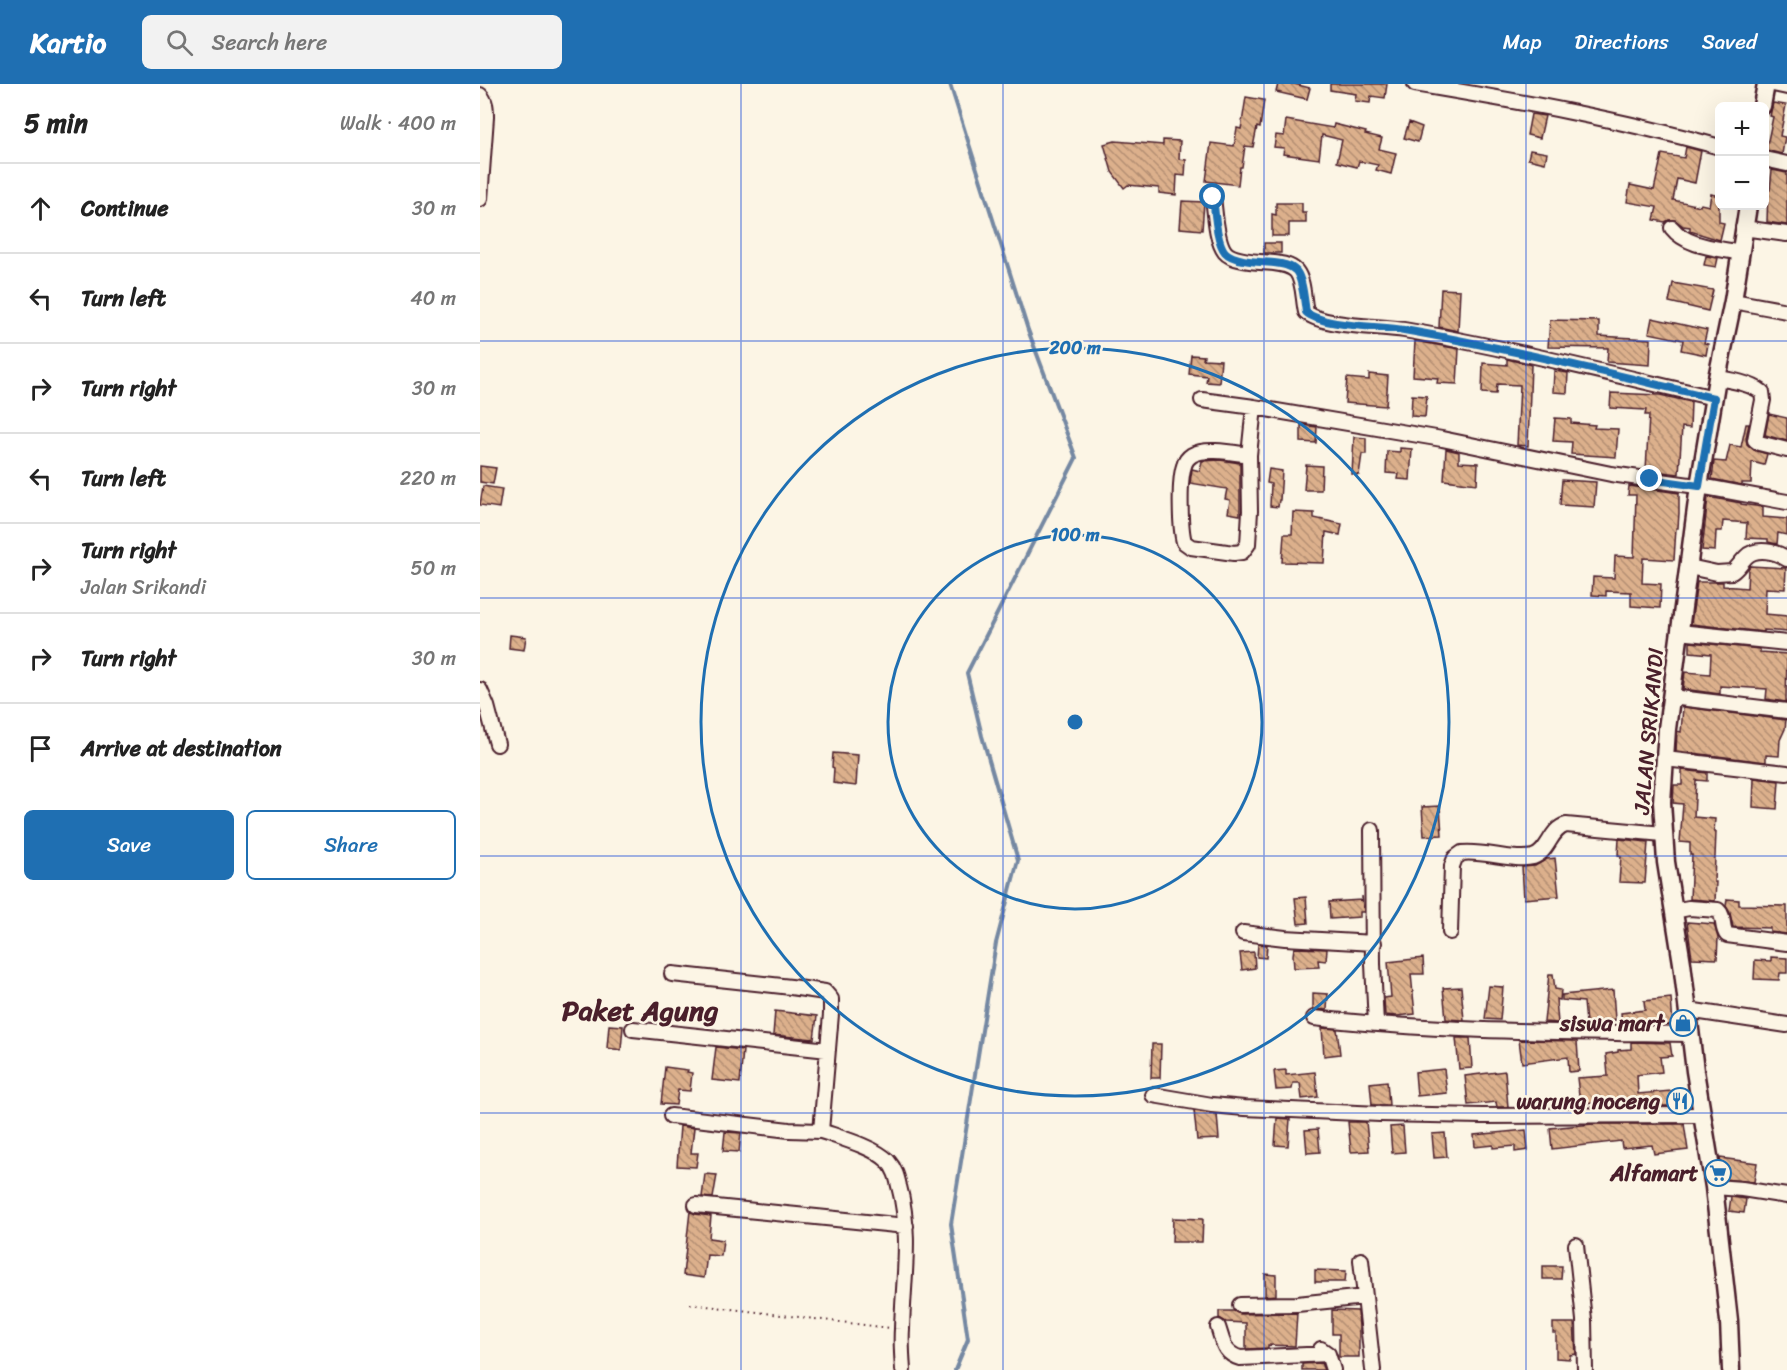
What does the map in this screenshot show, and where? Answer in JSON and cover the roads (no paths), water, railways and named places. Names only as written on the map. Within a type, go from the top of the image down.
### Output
[{"type":"street","points":[[1415,84],[1573,111],[1715,146]]},
{"type":"street","points":[[1763,102],[1766,84]]},
{"type":"street","points":[[1773,84],[1787,87]]},
{"type":"street","points":[[480,95],[485,104],[486,117],[480,199]]},
{"type":"street","points":[[1769,160],[1787,164]]},
{"type":"street","points":[[1213,197],[1218,233],[1224,251],[1231,256],[1245,260],[1283,264],[1296,271],[1306,312],[1316,318],[1486,345],[1714,398]]},
{"type":"street","name":"JALAN SRIKANDI","points":[[1731,1370],[1729,1320],[1714,1187],[1665,862],[1662,802],[1671,697],[1699,486],[1717,378],[1733,302],[1747,210]]},
{"type":"street","points":[[1672,228],[1677,234],[1690,241],[1740,253]]},
{"type":"street","points":[[1743,228],[1787,234]]},
{"type":"street","points":[[1733,302],[1787,311]]},
{"type":"street","points":[[1717,378],[1755,387],[1762,392],[1763,400],[1755,440],[1787,450]]},
{"type":"street","points":[[1202,399],[1442,439],[1611,474],[1699,486],[1787,502]]},
{"type":"street","points":[[1249,455],[1203,451],[1189,456],[1184,466],[1182,484],[1181,532],[1184,542],[1191,547],[1234,553],[1246,549],[1250,511],[1249,455],[1254,407]]},
{"type":"street","points":[[1689,567],[1717,573],[1732,572],[1754,552],[1775,553],[1787,559]]},
{"type":"street","points":[[1679,632],[1787,643]]},
{"type":"street","points":[[480,690],[487,706],[497,744]]},
{"type":"street","points":[[1671,697],[1787,711]]},
{"type":"street","points":[[1665,759],[1787,773]]},
{"type":"street","points":[[1450,932],[1452,866],[1455,858],[1462,853],[1531,857],[1543,851],[1559,827],[1566,825],[1663,834]]},
{"type":"street","points":[[1372,830],[1376,1024]]},
{"type":"street","points":[[1673,911],[1689,908],[1718,910],[1722,914],[1724,931],[1727,935],[1787,943]]},
{"type":"street","points":[[1243,933],[1374,944]]},
{"type":"street","points":[[672,974],[791,987],[825,992],[830,996],[832,1002],[821,1131]]},
{"type":"street","points":[[1688,1010],[1787,1025]]},
{"type":"street","points":[[1314,1018],[1425,1028],[1558,1033],[1691,1034]]},
{"type":"street","points":[[633,1029],[828,1050]]},
{"type":"street","points":[[1153,1095],[1244,1108],[1380,1114],[1702,1115]]},
{"type":"street","points":[[671,1116],[789,1130],[821,1131],[869,1149],[889,1162],[901,1195],[906,1226],[906,1276],[902,1329],[903,1370]]},
{"type":"street","points":[[1714,1187],[1787,1196]]},
{"type":"street","points":[[696,1205],[906,1226]]},
{"type":"street","points":[[1575,1245],[1584,1320],[1585,1370]]},
{"type":"street","points":[[1361,1260],[1373,1370]]},
{"type":"street","points":[[1240,1305],[1297,1304],[1365,1297]]},
{"type":"street","points":[[1218,1327],[1230,1355],[1240,1358],[1322,1350],[1333,1370]]},
{"type":"waterway","points":[[950,84],[1028,330],[1076,458],[967,673],[982,736],[1018,860],[996,943],[951,1224],[968,1339],[955,1370]]},
{"type":"place","name":"siswa mart","points":[[1683,1023]]},
{"type":"place","name":"warung noceng","points":[[1680,1101]]},
{"type":"place","name":"Alfamart","points":[[1718,1173]]},
{"type":"district","name":"Paket Agung","points":[[640,1010]]}]
